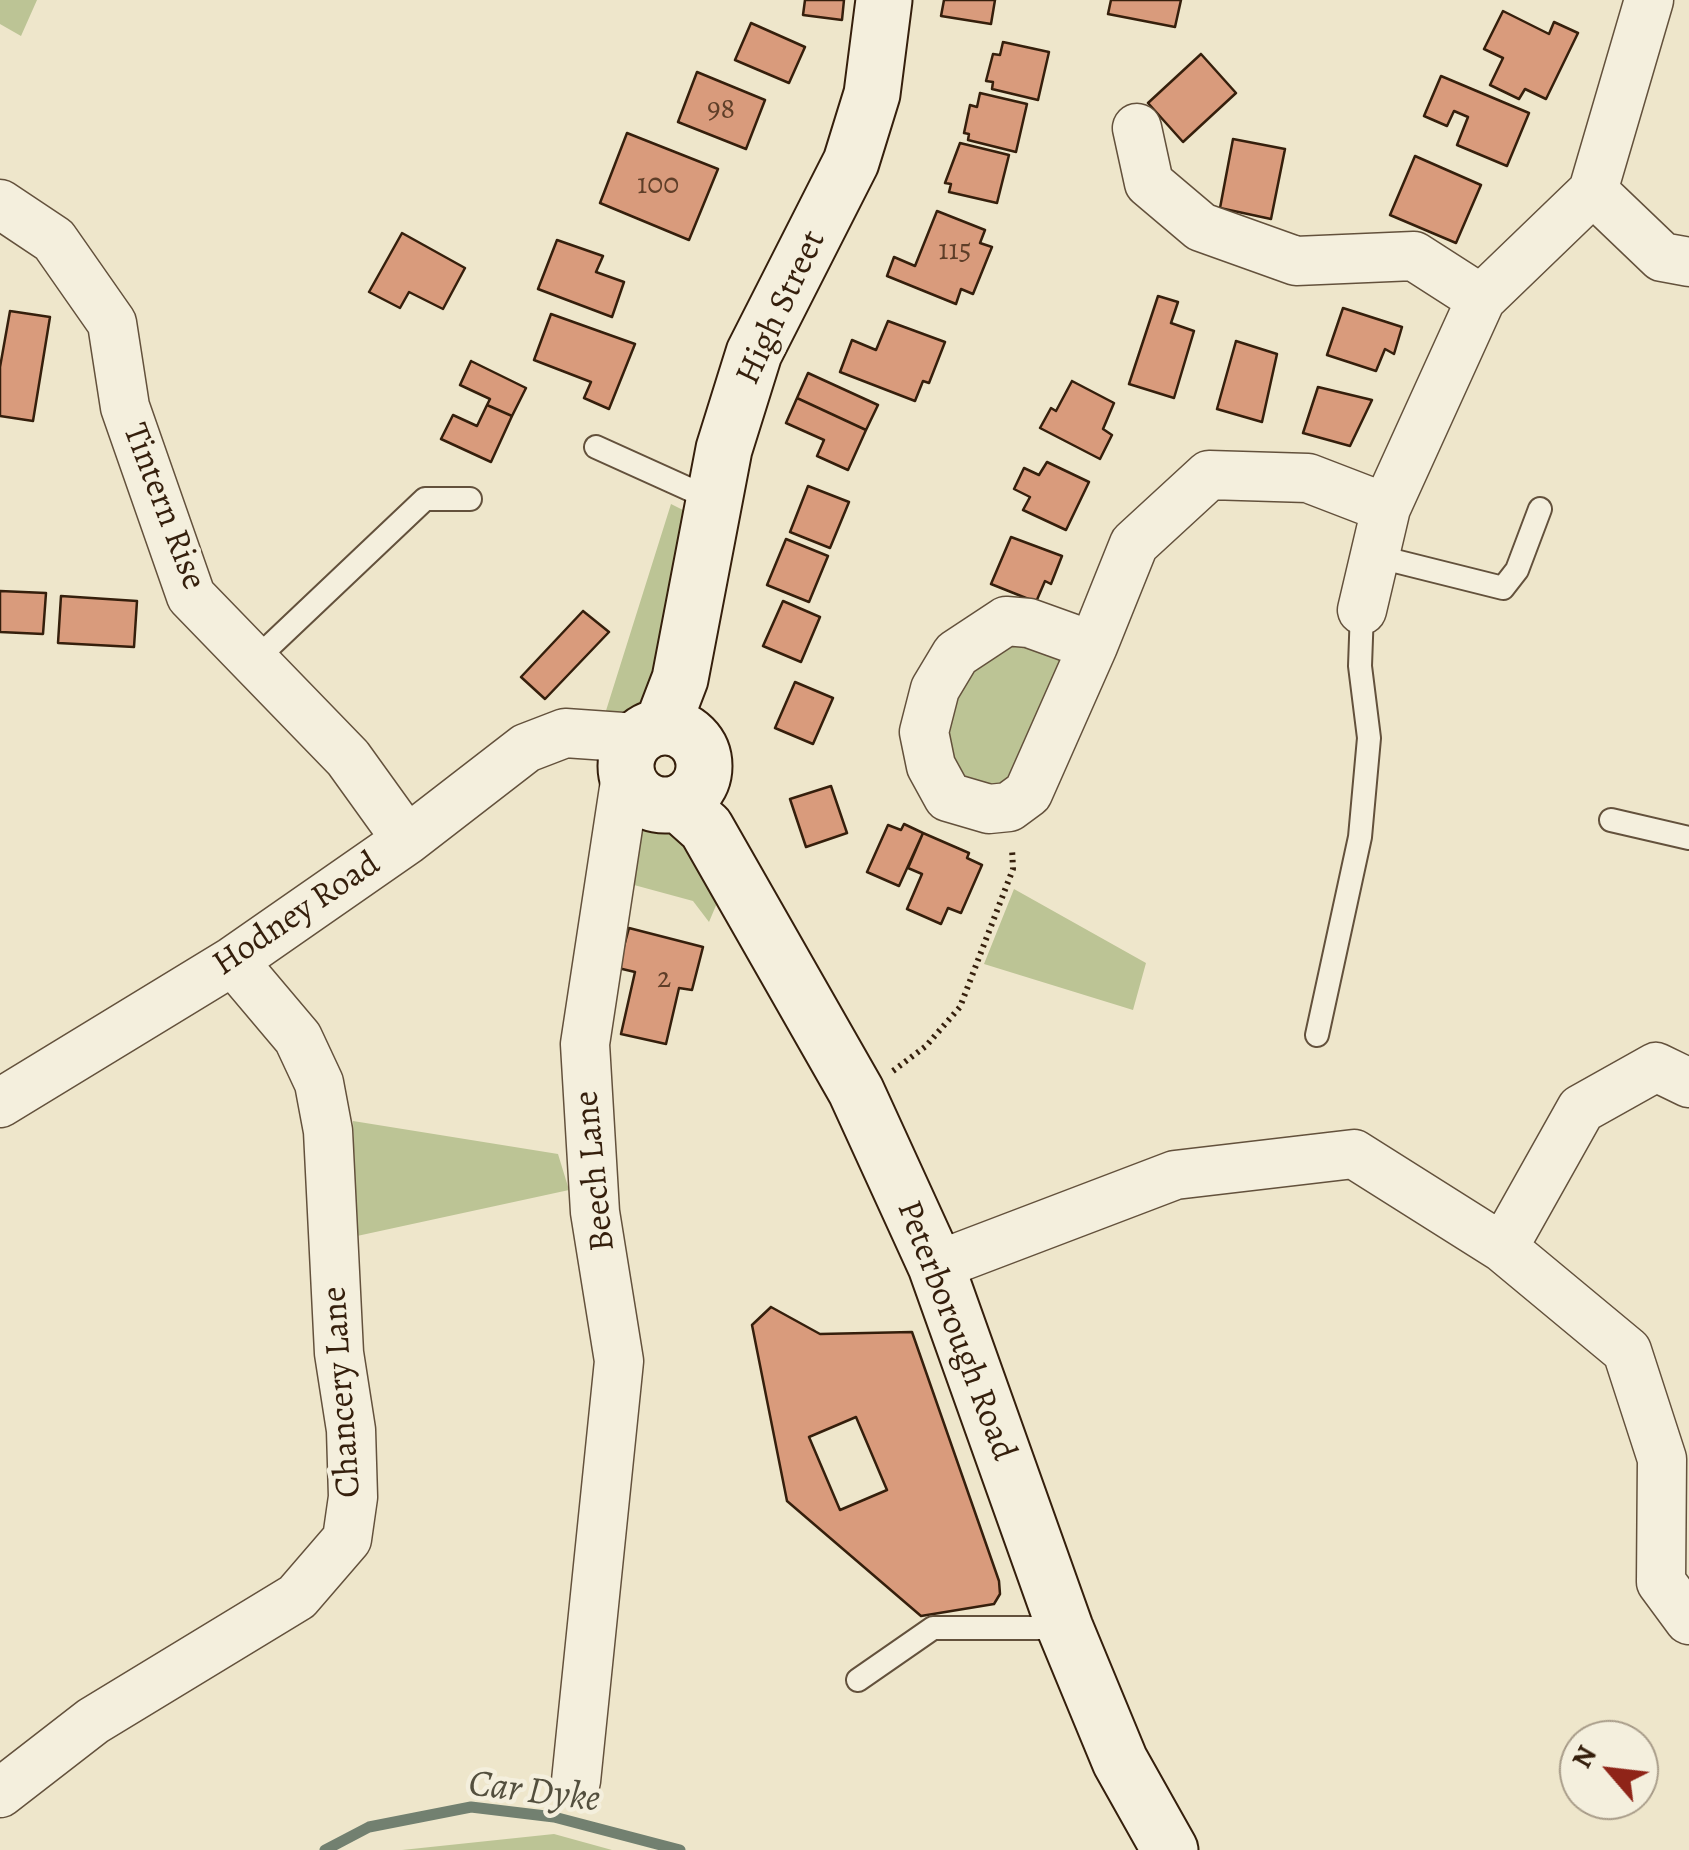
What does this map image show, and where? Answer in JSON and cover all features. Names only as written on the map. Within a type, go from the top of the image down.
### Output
[{"type":"street","name":"High Street","points":[[653,766],[711,499],[754,353],[851,162],[872,94],[884,0]]},
{"type":"street","points":[[1362,610],[1386,508],[1481,298],[1593,192],[1649,0]]},
{"type":"street","points":[[1137,128],[1149,183],[1201,227],[1296,261],[1414,256],[1481,298]]},
{"type":"street","points":[[1593,192],[1662,257],[1689,262]]},
{"type":"street","name":"Tintern Rise","points":[[0,204],[54,240],[112,323],[125,407],[191,596],[348,758],[407,840]]},
{"type":"street","points":[[1093,646],[1029,623],[1006,621],[956,654],[935,689],[924,732],[932,766],[948,797],[989,809],[1008,806],[1028,793],[1093,646],[1134,544],[1209,475],[1308,478],[1386,508]]},
{"type":"street","name":"Hodney Road","points":[[0,1103],[233,961],[407,840],[526,748],[566,733],[653,766]]},
{"type":"street","name":"Peterborough Road","points":[[653,766],[856,1091],[936,1266],[1065,1628],[1120,1761],[1170,1850]]},
{"type":"street","name":"Beech Lane","points":[[576,1782],[619,1361],[595,1212],[600,1093],[585,1044],[653,766]]},
{"type":"street","name":"Chancery Lane","points":[[0,1793],[93,1721],[297,1596],[347,1539],[353,1497],[351,1430],[339,1353],[328,1131],[319,1083],[298,1038],[233,961]]},
{"type":"street","points":[[1503,1248],[1581,1109],[1656,1067],[1689,1083]]},
{"type":"street","points":[[936,1266],[1175,1175],[1354,1154],[1503,1248],[1627,1351],[1676,1460],[1660,1582],[1689,1620]]},
{"type":"lane","points":[[596,447],[711,499]]},
{"type":"lane","points":[[254,661],[425,498],[470,499]]},
{"type":"lane","points":[[1375,556],[1502,588],[1517,570],[1540,509]]},
{"type":"lane","points":[[1317,1035],[1360,837],[1369,738],[1360,666],[1362,610]]},
{"type":"lane","points":[[1611,820],[1689,838]]},
{"type":"lane","points":[[858,1680],[933,1628],[1065,1628]]},
{"type":"path","points":[[856,1091],[926,1046],[960,1007],[1013,869],[1008,806]]},
{"type":"green space","points":[[0,0],[37,0],[21,36],[0,24]]},
{"type":"green space","points":[[671,504],[691,514],[662,677],[644,706],[631,714],[604,717]]},
{"type":"green space","points":[[1016,632],[1067,661],[1017,771],[1000,786],[985,788],[956,779],[941,708],[962,667]]},
{"type":"green space","points":[[650,821],[680,837],[720,896],[709,922],[693,901],[623,882],[642,823]]},
{"type":"green space","points":[[1014,889],[1146,963],[1133,1010],[984,964]]},
{"type":"green space","points":[[353,1121],[558,1154],[569,1190],[357,1236]]},
{"type":"green space","points":[[554,1834],[612,1850],[402,1850]]},
{"type":"building","points":[[805,0],[844,0],[842,20],[803,15]]},
{"type":"building","points":[[944,0],[995,0],[991,24],[941,16]]},
{"type":"building","points":[[1111,0],[1181,0],[1175,27],[1108,14]]},
{"type":"building","points":[[1503,11],[1549,34],[1554,22],[1578,33],[1546,99],[1525,89],[1519,99],[1490,85],[1503,58],[1484,49]]},
{"type":"building","points":[[751,23],[805,47],[789,83],[735,60]]},
{"type":"building","points":[[1003,42],[1049,52],[1038,100],[992,89],[993,82],[986,81],[993,54],[1000,55]]},
{"type":"building","points":[[1201,54],[1236,93],[1183,142],[1148,103]]},
{"type":"building","points":[[697,72],[765,100],[746,149],[678,122]]},
{"type":"building","points":[[1441,76],[1529,113],[1507,166],[1457,145],[1468,117],[1454,111],[1447,126],[1424,116]]},
{"type":"building","points":[[980,93],[1027,104],[1016,152],[968,140],[969,134],[964,133],[970,105],[977,107]]},
{"type":"building","points":[[627,133],[718,169],[689,240],[600,203]]},
{"type":"building","points":[[1233,139],[1285,149],[1271,219],[1220,208]]},
{"type":"building","points":[[960,143],[1009,155],[997,203],[949,192],[951,184],[945,183]]},
{"type":"building","points":[[1415,156],[1481,185],[1456,243],[1390,215]]},
{"type":"building","points":[[937,211],[985,230],[980,243],[992,247],[973,294],[961,289],[956,304],[887,276],[894,257],[915,266]]},
{"type":"building","points":[[402,233],[465,268],[443,309],[409,292],[400,308],[369,292]]},
{"type":"building","points":[[557,240],[603,256],[596,272],[624,282],[612,317],[538,289]]},
{"type":"building","points":[[1158,296],[1178,302],[1171,323],[1194,331],[1174,398],[1129,384]]},
{"type":"building","points":[[1343,308],[1402,327],[1394,354],[1385,349],[1376,371],[1327,355]]},
{"type":"building","points":[[10,311],[50,317],[33,421],[0,416],[0,367]]},
{"type":"building","points":[[551,314],[635,344],[609,409],[584,398],[591,382],[534,360]]},
{"type":"building","points":[[888,321],[945,342],[929,383],[923,381],[915,401],[840,372],[852,340],[876,350]]},
{"type":"building","points":[[1236,341],[1277,354],[1262,422],[1217,409]]},
{"type":"building","points":[[471,361],[526,388],[512,416],[487,405],[490,399],[460,385]]},
{"type":"building","points":[[808,373],[878,405],[866,430],[797,398]]},
{"type":"building","points":[[1072,381],[1114,403],[1103,429],[1112,435],[1100,459],[1040,428],[1051,408],[1056,411]]},
{"type":"building","points":[[1318,387],[1372,400],[1350,446],[1303,433]]},
{"type":"building","points":[[797,398],[866,430],[848,470],[817,456],[824,440],[786,423]]},
{"type":"building","points":[[487,405],[512,416],[491,462],[441,439],[453,415],[477,426]]},
{"type":"building","points":[[1047,462],[1089,482],[1066,530],[1023,510],[1030,497],[1014,489],[1024,468],[1039,475]]},
{"type":"building","points":[[808,486],[849,502],[830,548],[790,532]]},
{"type":"building","points":[[1011,537],[1062,556],[1051,584],[1045,581],[1036,602],[991,584]]},
{"type":"building","points":[[786,539],[828,556],[809,602],[767,585]]},
{"type":"building","points":[[0,591],[46,593],[43,634],[0,632]]},
{"type":"building","points":[[61,596],[137,601],[134,647],[58,643]]},
{"type":"building","points":[[783,601],[820,617],[801,662],[763,646]]},
{"type":"building","points":[[583,611],[609,632],[545,699],[521,677]]},
{"type":"building","points":[[795,682],[833,698],[813,744],[775,728]]},
{"type":"building","points":[[831,786],[847,833],[806,847],[790,799]]},
{"type":"building","points":[[904,824],[923,833],[899,886],[867,872],[888,825],[901,830]]},
{"type":"building","points":[[923,833],[969,853],[967,858],[982,865],[961,913],[948,908],[941,924],[907,909],[922,874],[908,868]]},
{"type":"building","points":[[629,928],[703,947],[692,990],[679,988],[666,1044],[621,1034],[635,972],[618,968]]},
{"type":"building","points":[[771,1307],[820,1334],[912,1332],[999,1581],[1000,1594],[994,1604],[921,1616],[787,1501],[752,1325]]},
{"type":"building","points":[[856,1417],[887,1490],[840,1510],[809,1437]]},
{"type":"waterway","name":"Car Dyke","points":[[325,1850],[369,1827],[471,1807],[554,1817],[680,1850]]}]
